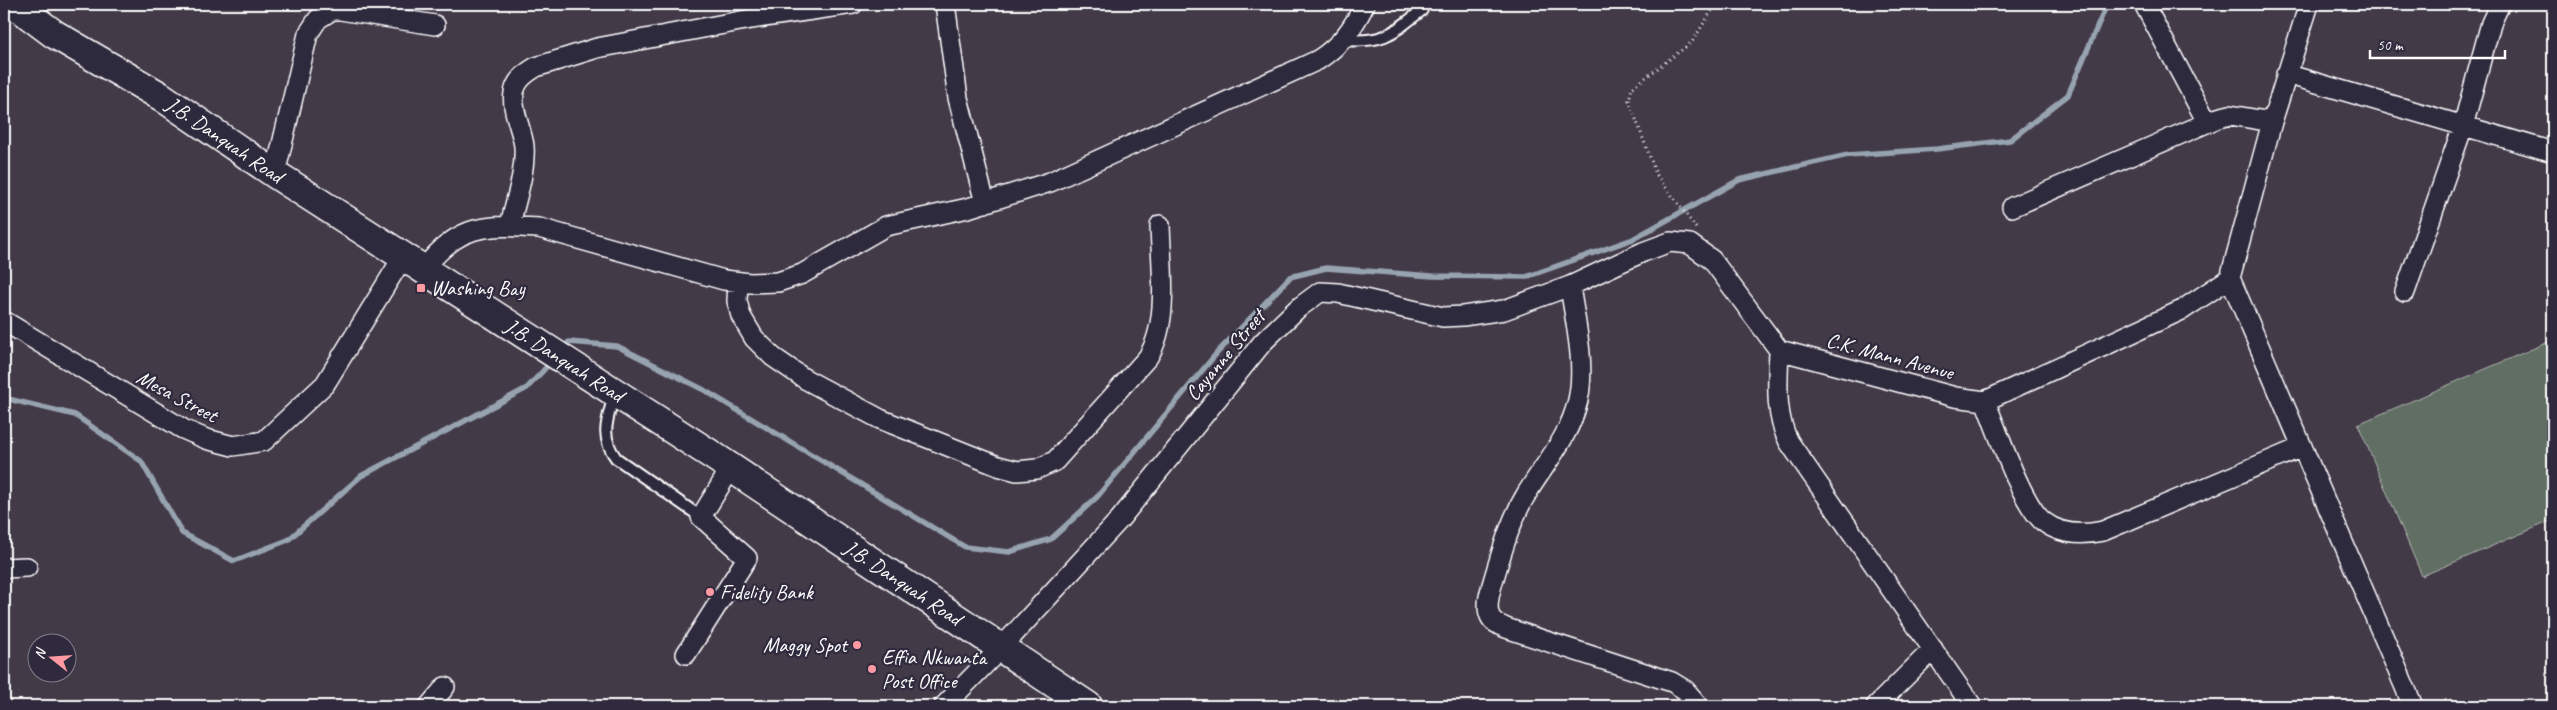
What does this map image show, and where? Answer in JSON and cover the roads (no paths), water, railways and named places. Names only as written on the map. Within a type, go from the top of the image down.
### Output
[{"type":"highway","name":"J.B. Danquah Road","points":[[14,4],[54,34],[162,97],[275,174],[731,468],[1088,706]]},
{"type":"street","points":[[510,226],[522,167],[524,146],[514,94],[517,84],[528,72],[536,67],[597,48],[751,19],[852,4]]},
{"type":"street","points":[[945,4],[958,98],[985,203]]},
{"type":"street","name":"Mesa Street","points":[[4,321],[183,429],[206,439],[233,446],[264,441],[325,384],[414,263],[458,236],[477,230],[510,226],[540,228],[738,282],[778,282],[802,274],[886,226],[985,203],[1050,182],[1318,60],[1335,50],[1344,40],[1365,4]]},
{"type":"street","points":[[2144,4],[2208,122]]},
{"type":"street","points":[[2308,4],[2272,122],[2230,278],[2413,706]]},
{"type":"street","points":[[2405,292],[2463,126],[2491,23],[2500,4]]},
{"type":"street","points":[[275,174],[308,34],[318,19],[334,10],[435,25]]},
{"type":"street","points":[[2286,74],[2553,152]]},
{"type":"street","points":[[2012,207],[2208,122],[2230,115],[2272,122]]},
{"type":"street","points":[[738,282],[737,301],[745,326],[773,357],[805,379],[880,419],[998,466],[1026,472],[1055,461],[1155,347],[1161,320],[1160,226]]},
{"type":"street","points":[[1698,706],[1685,690],[1672,682],[1506,628],[1494,622],[1488,612],[1492,583],[1512,523],[1527,493],[1562,442],[1578,399],[1581,379],[1570,286],[1660,246],[1680,241],[1690,244],[1712,260],[1779,350],[1778,406],[1782,430],[1933,649],[1966,704]]},
{"type":"street","points":[[2230,278],[2182,310],[1985,401],[2028,500],[2045,523],[2068,532],[2086,534],[2104,531],[2302,447]]},
{"type":"street","name":"Cayanne Street","points":[[944,706],[1002,647],[1120,519],[1263,342],[1281,323],[1311,297],[1327,292],[1397,308],[1450,316],[1504,310],[1570,286]]},
{"type":"street","name":"C.K. Mann Avenue","points":[[1779,350],[1955,397],[1985,401]]},
{"type":"street","points":[[686,654],[747,558],[702,517],[731,468]]},
{"type":"street","points":[[4,568],[27,566]]},
{"type":"street","points":[[1876,706],[1933,649]]},
{"type":"street","points":[[429,706],[444,687]]},
{"type":"lane","points":[[1344,40],[1367,42],[1382,38],[1422,10]]},
{"type":"lane","points":[[615,393],[605,432],[608,447],[616,458],[702,517]]},
{"type":"waterway","points":[[561,350],[569,342],[617,346],[704,390],[965,547],[1009,552],[1051,539],[1097,497],[1216,354],[1290,277],[1326,268],[1432,276],[1526,277],[1633,239],[1739,180],[1848,155],[1937,149],[2010,140],[2068,95],[2107,4]]},
{"type":"waterway","points":[[4,398],[75,415],[141,461],[182,533],[234,561],[288,540],[361,476],[527,388],[552,361]]},
{"type":"place","name":"Washing Bay","points":[[421,288]]},
{"type":"place","name":"Fidelity Bank","points":[[710,592]]},
{"type":"place","name":"Maggy Spot","points":[[857,645]]},
{"type":"place","name":"Effia Nkwanta Post Office","points":[[872,669]]}]
